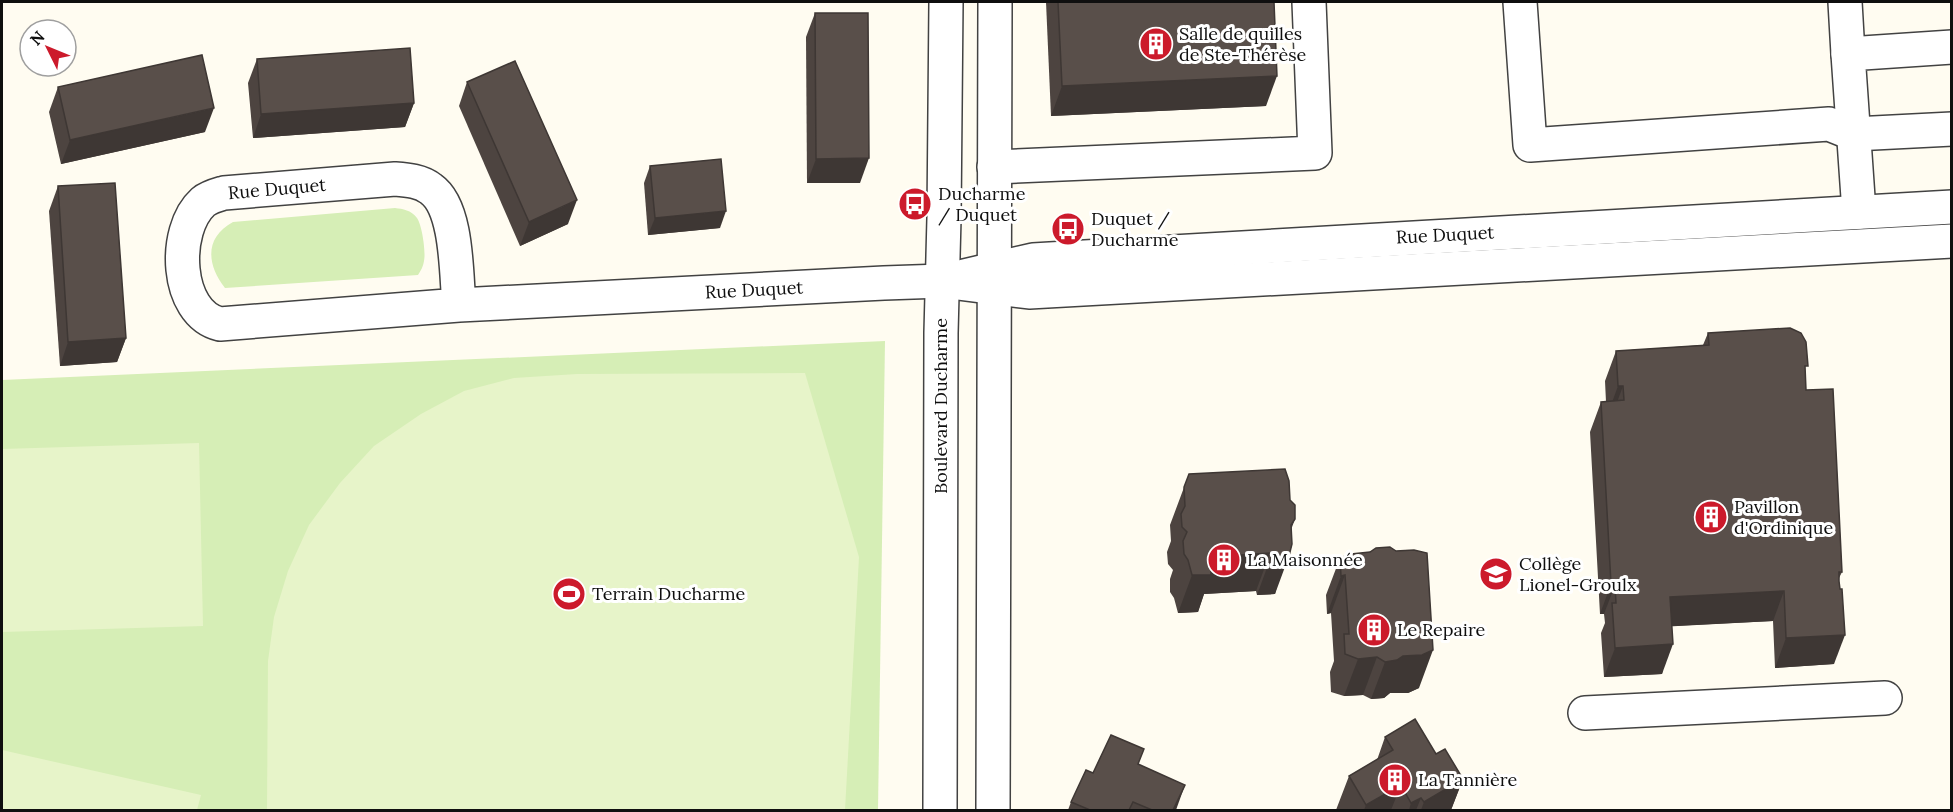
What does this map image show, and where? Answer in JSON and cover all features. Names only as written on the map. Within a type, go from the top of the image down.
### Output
[{"type":"street","name":"Boulevard Ducharme","points":[[940,810],[942,281],[946,2]]},
{"type":"street","points":[[993,810],[995,2]]},
{"type":"street","points":[[994,167],[1316,153],[1309,2]]},
{"type":"street","points":[[1520,2],[1530,145],[1829,124],[1854,134],[1952,129]]},
{"type":"street","points":[[1845,2],[1859,212]]},
{"type":"street","points":[[1848,54],[1952,47]]},
{"type":"street","name":"Rue Duquet","points":[[459,306],[454,251],[446,212],[437,194],[421,183],[395,179],[224,193],[204,201],[186,230],[183,259],[189,294],[198,311],[212,322],[230,324],[459,306],[993,278],[1033,260],[1952,207]]},
{"type":"street","name":"Rue Duquet","points":[[993,278],[1029,292],[1952,241]]},
{"type":"street","points":[[1585,713],[1885,698]]},
{"type":"green space","points":[[395,208],[410,212],[419,221],[424,257],[418,275],[225,288],[214,270],[211,252],[213,243],[217,235],[233,222]]},
{"type":"green space","points":[[885,341],[878,810],[2,810],[2,380]]},
{"type":"green space","name":"Terrain Ducharme","points":[[805,373],[859,557],[845,810],[267,810],[268,661],[274,617],[288,571],[309,525],[340,483],[374,446],[421,414],[464,391],[514,378],[577,374]]},
{"type":"green space","points":[[199,443],[203,626],[2,632],[2,449]]},
{"type":"green space","points":[[2,750],[201,795],[197,810],[2,810]]},
{"type":"building","name":"Salle de quilles de Ste-Thérèse","points":[[1058,2],[1274,2],[1277,76],[1062,86]]},
{"type":"building","points":[[815,13],[868,13],[869,158],[816,159]]},
{"type":"building","points":[[410,48],[414,103],[261,114],[257,59]]},
{"type":"building","points":[[202,55],[214,108],[70,140],[58,87]]},
{"type":"building","points":[[515,61],[577,200],[529,222],[467,82]]},
{"type":"building","points":[[721,159],[726,211],[655,218],[650,166]]},
{"type":"building","points":[[115,183],[126,338],[68,342],[58,186]]},
{"type":"building","name":"Pavillon d'Ordinique","points":[[1790,328],[1801,333],[1806,342],[1808,366],[1805,366],[1806,390],[1833,389],[1842,572],[1839,572],[1839,581],[1840,589],[1842,589],[1845,635],[1786,638],[1784,591],[1670,597],[1673,644],[1615,648],[1612,603],[1616,603],[1615,585],[1611,584],[1601,402],[1624,400],[1623,386],[1618,386],[1616,351],[1709,345],[1708,333]]},
{"type":"building","points":[[1285,469],[1289,481],[1290,500],[1295,505],[1289,556],[1271,557],[1270,553],[1211,557],[1211,575],[1192,575],[1184,554],[1183,541],[1187,532],[1182,527],[1181,514],[1185,506],[1184,487],[1189,474]]},
{"type":"building","points":[[1390,547],[1396,551],[1414,550],[1427,553],[1433,650],[1422,655],[1403,656],[1397,660],[1385,662],[1377,657],[1358,659],[1345,654],[1344,634],[1349,634],[1345,575],[1341,576],[1340,558],[1370,552],[1376,548]]},
{"type":"building","points":[[1415,719],[1436,754],[1445,749],[1463,779],[1424,802],[1421,798],[1411,803],[1401,785],[1366,805],[1349,776],[1393,750],[1385,737]]},
{"type":"building","points":[[1111,735],[1144,749],[1138,764],[1185,785],[1173,810],[1152,810],[1133,802],[1129,810],[1090,810],[1071,802],[1086,770],[1093,773]]},
{"type":"place","name":"Salle de quilles de Ste-Thérèse","points":[[1156,44]]},
{"type":"place","name":"Ducharme / Duquet","points":[[915,204]]},
{"type":"place","name":"Duquet / Ducharme","points":[[1068,229]]},
{"type":"place","name":"Pavillon d'Ordinique","points":[[1711,517]]},
{"type":"place","name":"La Maisonnée","points":[[1224,560]]},
{"type":"place","name":"Collège Lionel-Groulx","points":[[1496,574]]},
{"type":"place","name":"Terrain Ducharme","points":[[569,594]]},
{"type":"place","name":"Le Repaire","points":[[1374,630]]},
{"type":"place","name":"La Tannière","points":[[1395,780]]}]
